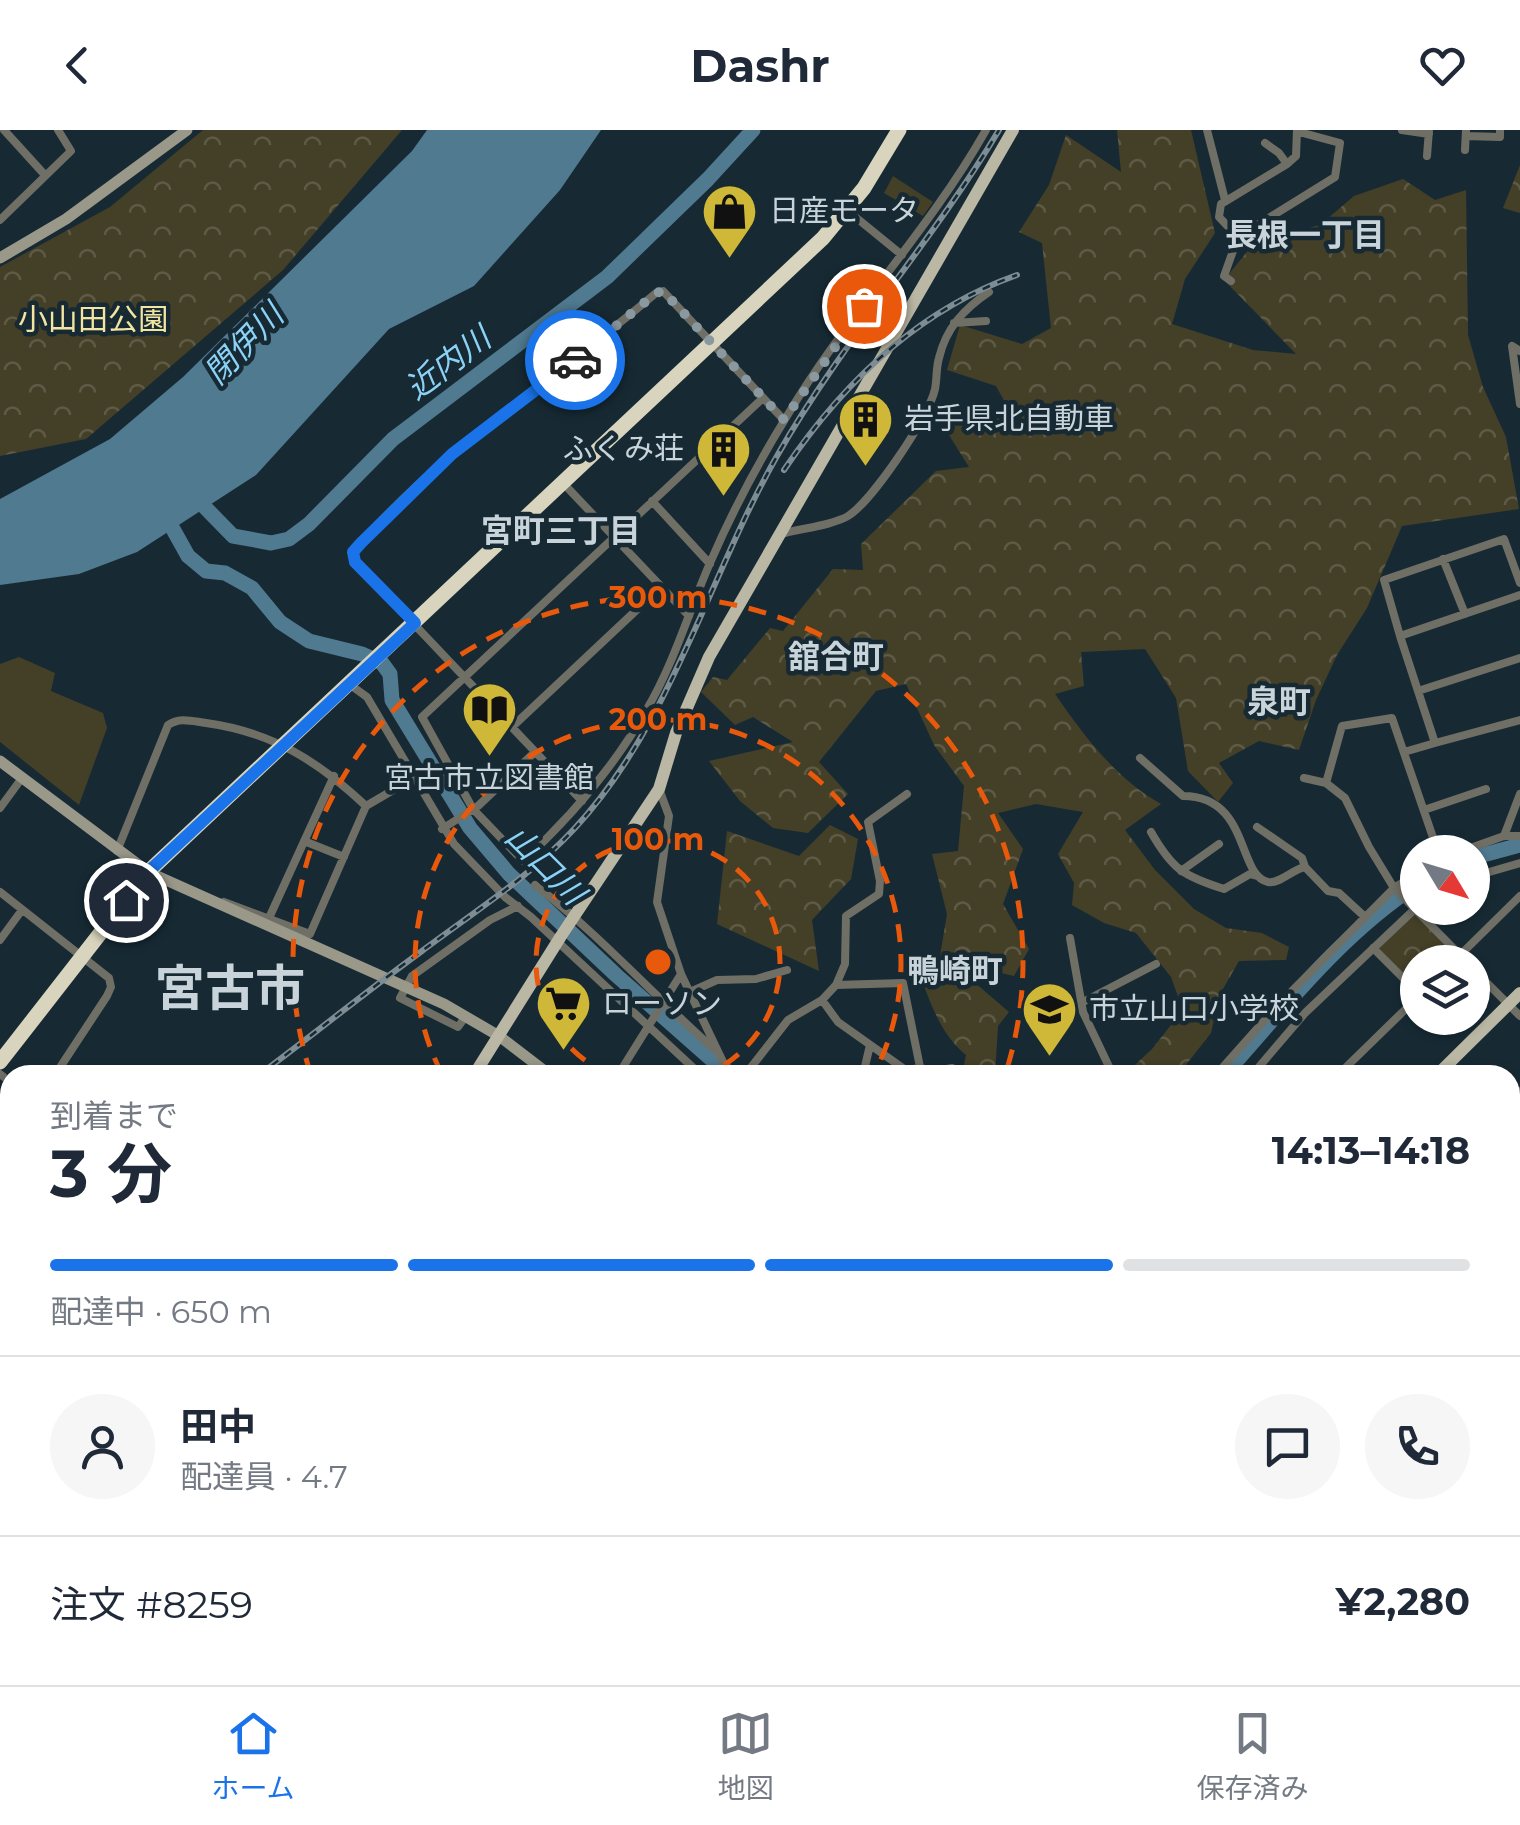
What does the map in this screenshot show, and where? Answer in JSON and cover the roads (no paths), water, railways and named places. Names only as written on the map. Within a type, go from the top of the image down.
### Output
[{"type":"highway","points":[[0,1062],[148,872],[714,344],[848,211],[899,130]]},
{"type":"main road","points":[[480,1065],[659,789],[676,733],[709,656],[1013,130]]},
{"type":"main road","points":[[1447,1065],[1520,993]]},
{"type":"street","points":[[4,130],[44,174]]},
{"type":"street","points":[[1,219],[71,151],[58,130]]},
{"type":"street","points":[[0,258],[66,219],[186,130]]},
{"type":"street","points":[[762,399],[422,717],[470,811],[524,861],[582,801],[617,757],[647,709],[743,492],[784,420],[986,130]]},
{"type":"street","points":[[1207,130],[1225,200]]},
{"type":"street","points":[[1402,130],[1429,132],[1428,156]]},
{"type":"street","points":[[1465,150],[1466,133],[1500,137],[1500,130]]},
{"type":"street","points":[[1230,281],[1224,276],[1238,237],[1335,177],[1340,142],[1298,131],[1296,156],[1220,204],[1219,217],[1238,237]]},
{"type":"street","points":[[1265,143],[1287,164]]},
{"type":"street","points":[[848,211],[902,255]]},
{"type":"street","points":[[582,801],[355,562],[353,552],[428,476],[656,293],[663,291],[784,420]]},
{"type":"street","points":[[781,534],[848,516],[908,446],[935,390],[940,352],[954,323],[966,307],[989,292]]},
{"type":"street","points":[[954,323],[986,321]]},
{"type":"street","points":[[1520,351],[1512,346],[1520,404]]},
{"type":"street","points":[[563,483],[688,616]]},
{"type":"street","points":[[652,502],[710,564]]},
{"type":"street","points":[[1435,742],[1384,580],[1504,539],[1520,583]]},
{"type":"street","points":[[1443,559],[1465,614]]},
{"type":"street","points":[[512,727],[661,586]]},
{"type":"street","points":[[1400,636],[1520,595]]},
{"type":"street","points":[[1418,691],[1520,658]]},
{"type":"street","points":[[349,684],[367,697],[412,779],[464,855],[691,1065]]},
{"type":"street","points":[[1326,784],[1342,726],[1392,718],[1432,835]]},
{"type":"street","points":[[117,850],[172,722],[179,719],[243,728],[285,747],[334,776],[366,806]]},
{"type":"street","points":[[1404,752],[1520,720]]},
{"type":"street","points":[[447,826],[470,811],[535,752]]},
{"type":"street","points":[[1140,758],[1183,796],[1196,796],[1222,808],[1235,826],[1257,876]]},
{"type":"street","points":[[0,761],[148,872],[444,1004],[499,1036],[537,1065]]},
{"type":"street","points":[[269,918],[334,776]]},
{"type":"street","points":[[0,808],[22,778]]},
{"type":"street","points":[[1304,778],[1326,784],[1345,798],[1369,848],[1400,894]]},
{"type":"street","points":[[206,900],[232,902],[310,934],[366,806],[412,779]]},
{"type":"street","points":[[659,789],[668,816],[657,902],[681,974],[723,1065]]},
{"type":"street","points":[[1424,810],[1486,789]]},
{"type":"street","points":[[753,1065],[788,1020],[822,1000],[836,985],[844,964],[846,916],[879,894],[868,822],[907,794]]},
{"type":"street","points":[[1504,836],[1520,794]]},
{"type":"street","points":[[1257,826],[1302,858],[1305,867],[1328,891],[1339,892],[1365,917]]},
{"type":"street","points":[[1151,832],[1168,861],[1181,871],[1224,889],[1250,874],[1276,882],[1293,869],[1305,867]]},
{"type":"street","points":[[1490,841],[1520,836]]},
{"type":"street","points":[[304,841],[344,857]]},
{"type":"street","points":[[1181,871],[1219,844]]},
{"type":"street","points":[[1490,872],[1520,863]]},
{"type":"street","points":[[536,885],[662,1005],[719,1053]]},
{"type":"street","points":[[1225,1065],[1279,1004],[1400,887]]},
{"type":"street","points":[[0,892],[109,978],[111,987],[61,1065]]},
{"type":"street","points":[[1478,945],[1520,896]]},
{"type":"street","points":[[466,1016],[458,1027],[400,998],[412,976],[490,920],[518,906]]},
{"type":"street","points":[[0,940],[22,910]]},
{"type":"street","points":[[1261,1065],[1305,1013],[1400,922]]},
{"type":"street","points":[[1430,925],[1448,945]]},
{"type":"street","points":[[1070,938],[1083,1012],[1107,1065]]},
{"type":"street","points":[[1373,948],[1400,976]]},
{"type":"street","points":[[1083,1002],[1156,964]]},
{"type":"street","points":[[690,992],[716,980],[756,979],[787,970]]},
{"type":"street","points":[[624,1065],[681,974]]},
{"type":"street","points":[[836,985],[904,983],[920,1065]]},
{"type":"street","points":[[1490,987],[1520,1016]]},
{"type":"street","points":[[822,1000],[838,1022],[897,1065]]},
{"type":"street","points":[[1348,1065],[1400,1013]]},
{"type":"street","points":[[865,1065],[870,1045]]},
{"type":"water","name":"閉伊川","points":[[427,130],[601,130],[560,190],[474,286],[389,329],[256,475],[137,552],[79,574],[0,585],[0,499],[110,439],[183,377],[412,151]]},
{"type":"waterway","name":"近内川","points":[[192,494],[233,536],[271,543],[289,539],[309,524],[393,439],[607,277],[753,130]]},
{"type":"waterway","name":"山口川","points":[[164,513],[188,556],[206,571],[225,573],[252,588],[280,622],[309,641],[382,663],[390,674],[392,700],[470,828],[509,874],[718,1065]]},
{"type":"waterway","name":"山口川","points":[[1490,853],[1520,845]]},
{"type":"waterway","name":"山口川","points":[[1233,1065],[1339,949],[1400,897]]},
{"type":"railway","points":[[272,1065],[521,878],[575,828],[609,787],[663,696],[777,456],[830,372],[999,130]]},
{"type":"railway","points":[[784,470],[831,408],[885,353],[947,308],[1017,275]]},
{"type":"place","name":"日産モータ","points":[[730,260]]},
{"type":"place","name":"岩手県北自動車","points":[[865,468]]},
{"type":"place","name":"ふくみ荘","points":[[723,498]]},
{"type":"place","name":"宮古市立図書館","points":[[489,759]]},
{"type":"place","name":"ローソン","points":[[563,1053]]},
{"type":"place","name":"市立山口小学校","points":[[1050,1058]]},
{"type":"district","name":"長根一丁目","points":[[1305,235]]},
{"type":"district","name":"宮町三丁目","points":[[561,531]]},
{"type":"district","name":"舘合町","points":[[836,657]]},
{"type":"district","name":"泉町","points":[[1279,702]]},
{"type":"district","name":"鴨崎町","points":[[955,971]]},
{"type":"district","name":"宮古市","points":[[230,988]]},
{"type":"park label","name":"小山田公園","points":[[93,320]]}]
